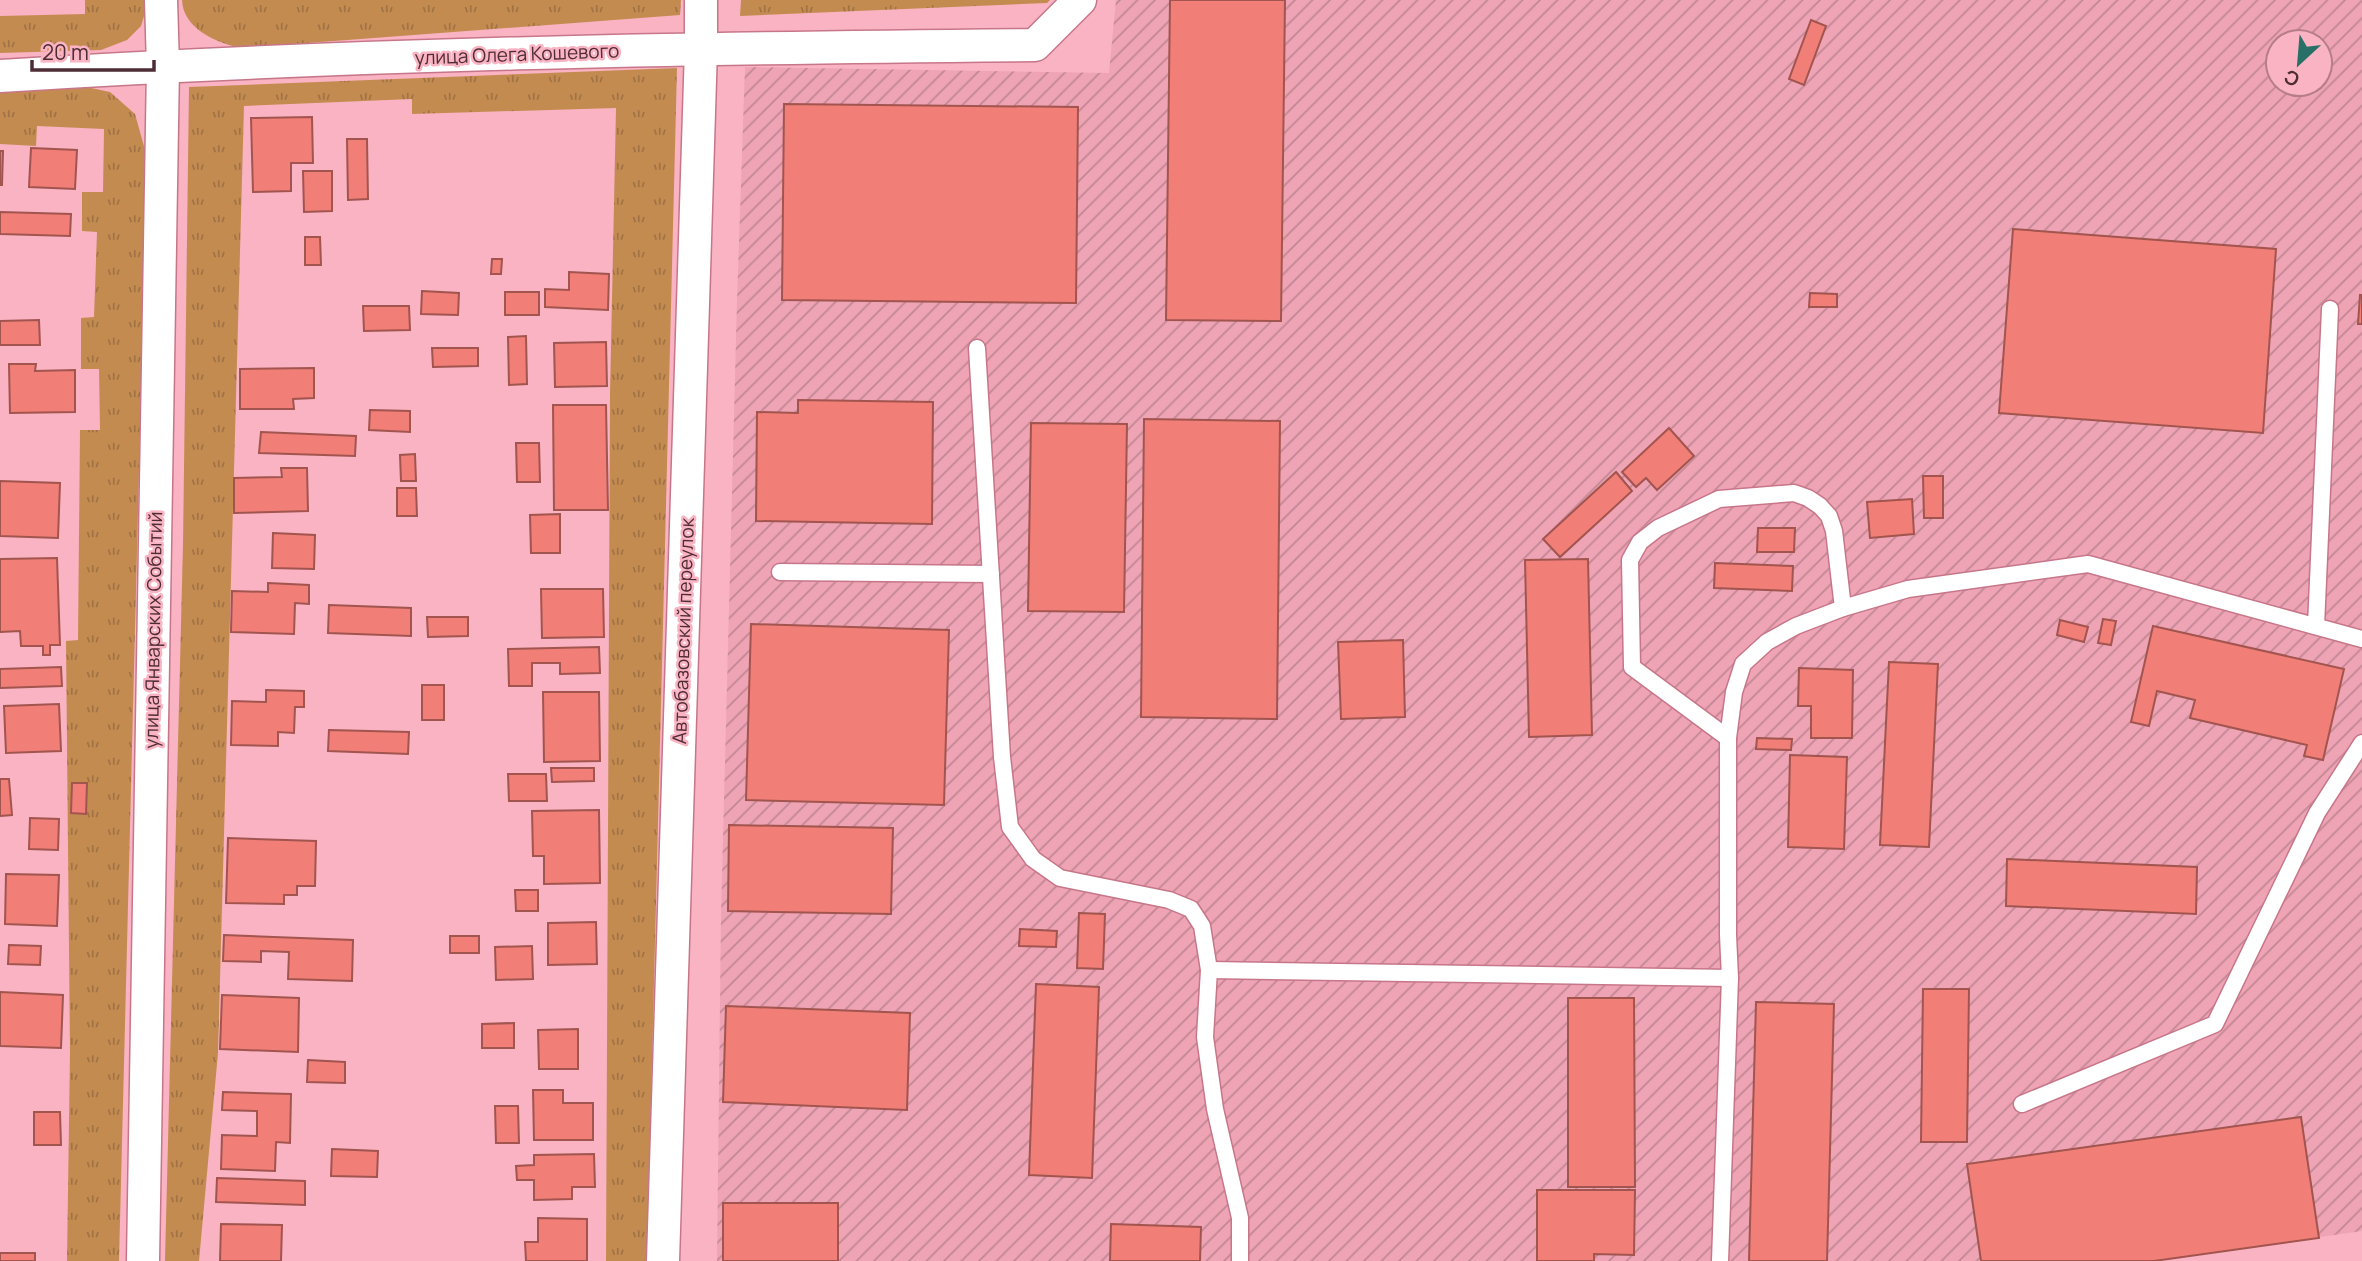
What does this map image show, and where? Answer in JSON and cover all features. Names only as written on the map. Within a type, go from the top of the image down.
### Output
[{"type":"street","name":"улица Январских Событий","points":[[143,1261],[163,66],[161,0]]},
{"type":"street","name":"Автобазовский переулок","points":[[663,1261],[701,0]]},
{"type":"street","name":"улица Олега Кошевого","points":[[0,76],[163,66],[701,48],[1035,44],[1080,0]]},
{"type":"lane","points":[[2316,626],[2330,309]]},
{"type":"lane","points":[[977,348],[1002,757],[1010,827],[1032,859],[1060,878],[1153,895],[1191,909],[1202,926],[1209,970],[1205,1037],[1215,1109],[1240,1218],[1240,1261]]},
{"type":"lane","points":[[1728,738],[1632,667],[1630,560],[1640,542],[1658,528],[1719,499],[1794,493],[1808,498],[1829,516],[1834,531],[1843,608]]},
{"type":"lane","points":[[1720,1261],[1730,978],[1728,738],[1734,692],[1743,664],[1767,642],[1796,626],[1843,608],[1908,589],[2088,564],[2362,639]]},
{"type":"lane","points":[[780,572],[991,574]]},
{"type":"lane","points":[[2022,1104],[2215,1024],[2317,813],[2362,743]]},
{"type":"lane","points":[[1209,970],[1730,978]]},
{"type":"shaded area","points":[[1116,0],[2362,0],[2362,1231],[2154,1261],[717,1261],[721,916],[745,67],[1109,73]]},
{"type":"green space","points":[[85,0],[148,0],[148,3],[141,26],[127,40],[101,50],[0,53],[0,16],[85,14]]},
{"type":"green space","points":[[182,0],[681,0],[680,15],[241,48],[212,38],[195,27],[188,19]]},
{"type":"green space","points":[[741,0],[1050,0],[1047,3],[740,16]]},
{"type":"green space","points":[[677,68],[647,1261],[606,1261],[610,394],[616,108],[412,114],[412,99],[244,106],[218,1053],[199,1261],[165,1261],[183,544],[189,87]]},
{"type":"green space","points":[[82,86],[110,92],[135,114],[147,157],[119,1261],[67,1261],[70,1052],[66,641],[78,640],[80,430],[100,430],[99,369],[81,369],[81,318],[94,317],[97,232],[82,231],[82,192],[103,192],[104,129],[37,126],[36,146],[0,144],[0,89]]},
{"type":"building","points":[[1170,0],[1285,0],[1281,321],[1166,320]]},
{"type":"building","points":[[1811,20],[1826,26],[1804,85],[1789,79]]},
{"type":"building","points":[[784,104],[1078,107],[1076,303],[782,300]]},
{"type":"building","points":[[312,117],[313,163],[291,163],[291,191],[253,192],[251,118]]},
{"type":"building","points":[[347,139],[367,139],[368,199],[348,200]]},
{"type":"building","points":[[31,148],[77,150],[75,189],[29,187]]},
{"type":"building","points":[[0,151],[3,151],[2,185],[0,185]]},
{"type":"building","points":[[303,171],[332,171],[332,211],[304,212]]},
{"type":"building","points":[[0,212],[71,214],[70,236],[0,234]]},
{"type":"building","points":[[2013,229],[2276,249],[2263,433],[1999,413]]},
{"type":"building","points":[[305,237],[320,237],[321,265],[305,265]]},
{"type":"building","points":[[492,259],[502,259],[501,274],[491,274]]},
{"type":"building","points":[[569,272],[609,274],[608,310],[545,307],[545,289],[569,290]]},
{"type":"building","points":[[422,291],[459,293],[458,315],[421,314]]},
{"type":"building","points":[[505,292],[539,292],[539,315],[505,315]]},
{"type":"building","points":[[1810,293],[1837,294],[1837,307],[1809,307]]},
{"type":"building","points":[[2360,295],[2362,324],[2358,324]]},
{"type":"building","points":[[363,306],[409,306],[410,330],[364,331]]},
{"type":"building","points":[[39,320],[40,345],[0,345],[0,321]]},
{"type":"building","points":[[526,336],[527,384],[509,385],[508,337]]},
{"type":"building","points":[[606,342],[607,386],[555,387],[554,343]]},
{"type":"building","points":[[432,348],[478,348],[478,366],[433,367]]},
{"type":"building","points":[[9,364],[36,364],[35,371],[75,370],[75,412],[10,413]]},
{"type":"building","points":[[314,368],[314,398],[293,399],[294,409],[240,409],[240,369]]},
{"type":"building","points":[[798,400],[933,402],[932,524],[756,521],[757,412],[798,413]]},
{"type":"building","points":[[553,405],[606,405],[608,510],[554,510]]},
{"type":"building","points":[[370,410],[410,411],[410,432],[369,430]]},
{"type":"building","points":[[1144,419],[1280,421],[1277,719],[1141,717]]},
{"type":"building","points":[[1031,423],[1127,424],[1124,612],[1028,611]]},
{"type":"building","points":[[1669,428],[1694,456],[1657,490],[1646,478],[1636,487],[1622,472]]},
{"type":"building","points":[[261,432],[356,436],[355,456],[259,453]]},
{"type":"building","points":[[516,443],[539,443],[540,482],[517,482]]},
{"type":"building","points":[[415,454],[416,481],[401,481],[400,455]]},
{"type":"building","points":[[281,468],[307,468],[308,511],[234,513],[234,478],[282,477]]},
{"type":"building","points":[[1616,472],[1632,491],[1560,557],[1543,539]]},
{"type":"building","points":[[1923,476],[1943,476],[1943,518],[1924,518]]},
{"type":"building","points":[[0,481],[60,483],[58,538],[0,536]]},
{"type":"building","points":[[397,488],[416,488],[417,516],[397,516]]},
{"type":"building","points":[[1912,499],[1914,534],[1870,538],[1867,502]]},
{"type":"building","points":[[560,514],[560,553],[531,553],[530,515]]},
{"type":"building","points":[[1758,528],[1795,528],[1794,552],[1757,552]]},
{"type":"building","points":[[273,533],[315,535],[314,569],[272,568]]},
{"type":"building","points":[[57,558],[60,645],[50,645],[50,655],[43,655],[43,646],[21,646],[20,631],[0,632],[0,559]]},
{"type":"building","points":[[1588,559],[1592,735],[1529,737],[1525,560]]},
{"type":"building","points":[[1715,563],[1793,566],[1792,591],[1714,588]]},
{"type":"building","points":[[268,583],[309,585],[309,604],[295,603],[294,634],[231,632],[232,591],[268,592]]},
{"type":"building","points":[[541,589],[603,589],[604,637],[542,638]]},
{"type":"building","points":[[329,605],[411,608],[411,636],[328,633]]},
{"type":"building","points":[[427,617],[468,617],[468,636],[428,637]]},
{"type":"building","points":[[2103,619],[2116,621],[2111,645],[2098,643]]},
{"type":"building","points":[[2060,620],[2088,627],[2084,642],[2057,635]]},
{"type":"building","points":[[751,624],[949,630],[944,805],[746,800]]},
{"type":"building","points":[[2153,626],[2344,669],[2323,760],[2304,756],[2307,745],[2190,718],[2195,700],[2157,691],[2149,726],[2131,722]]},
{"type":"building","points":[[1403,640],[1405,717],[1341,719],[1338,642]]},
{"type":"building","points":[[599,647],[600,673],[560,674],[560,663],[532,663],[532,686],[509,686],[508,649]]},
{"type":"building","points":[[1889,662],[1938,664],[1929,847],[1880,845]]},
{"type":"building","points":[[61,667],[62,686],[0,688],[0,669]]},
{"type":"building","points":[[1799,668],[1853,670],[1852,738],[1811,738],[1811,706],[1798,706]]},
{"type":"building","points":[[422,685],[444,685],[444,720],[422,720]]},
{"type":"building","points":[[266,690],[304,691],[304,707],[295,707],[294,733],[278,732],[278,746],[231,745],[232,701],[266,702]]},
{"type":"building","points":[[543,692],[599,692],[600,761],[544,762]]},
{"type":"building","points":[[59,704],[61,751],[6,753],[4,706]]},
{"type":"building","points":[[329,730],[409,732],[408,754],[328,751]]},
{"type":"building","points":[[1757,738],[1792,739],[1791,750],[1756,749]]},
{"type":"building","points":[[1790,755],[1847,757],[1844,849],[1788,847]]},
{"type":"building","points":[[551,768],[594,768],[594,781],[552,782]]},
{"type":"building","points":[[508,774],[546,774],[547,801],[509,801]]},
{"type":"building","points":[[0,779],[9,779],[12,815],[0,816]]},
{"type":"building","points":[[72,783],[87,783],[86,814],[71,813]]},
{"type":"building","points":[[599,810],[600,883],[544,884],[544,856],[533,856],[532,811]]},
{"type":"building","points":[[30,818],[59,819],[58,850],[29,849]]},
{"type":"building","points":[[729,825],[893,828],[891,914],[728,911]]},
{"type":"building","points":[[228,838],[316,841],[315,886],[297,886],[297,895],[284,895],[284,904],[226,903]]},
{"type":"building","points":[[2007,859],[2197,867],[2196,914],[2006,906]]},
{"type":"building","points":[[6,874],[59,875],[57,926],[5,924]]},
{"type":"building","points":[[515,890],[538,890],[538,911],[516,911]]},
{"type":"building","points":[[1079,913],[1105,914],[1103,969],[1077,968]]},
{"type":"building","points":[[596,922],[597,964],[548,965],[548,923]]},
{"type":"building","points":[[1020,929],[1057,931],[1056,947],[1019,946]]},
{"type":"building","points":[[224,935],[353,940],[352,981],[288,979],[289,952],[261,951],[261,962],[223,961]]},
{"type":"building","points":[[450,936],[479,936],[479,953],[450,953]]},
{"type":"building","points":[[9,945],[41,946],[40,965],[8,964]]},
{"type":"building","points":[[532,946],[533,979],[496,980],[495,947]]},
{"type":"building","points":[[1036,984],[1099,987],[1092,1178],[1029,1175]]},
{"type":"building","points":[[1923,989],[1969,989],[1967,1142],[1921,1142]]},
{"type":"building","points":[[0,992],[63,995],[61,1048],[0,1046]]},
{"type":"building","points":[[222,995],[299,998],[298,1052],[220,1049]]},
{"type":"building","points":[[1568,998],[1634,998],[1635,1187],[1568,1187]]},
{"type":"building","points":[[1756,1002],[1834,1004],[1827,1261],[1749,1261]]},
{"type":"building","points":[[726,1006],[910,1013],[907,1110],[723,1102]]},
{"type":"building","points":[[514,1023],[514,1048],[482,1048],[482,1024]]},
{"type":"building","points":[[578,1029],[578,1069],[539,1069],[538,1030]]},
{"type":"building","points":[[308,1060],[345,1062],[345,1083],[307,1082]]},
{"type":"building","points":[[533,1090],[563,1090],[563,1103],[593,1103],[593,1140],[534,1140]]},
{"type":"building","points":[[223,1092],[291,1094],[290,1143],[276,1142],[275,1171],[221,1169],[222,1135],[257,1136],[257,1111],[222,1110]]},
{"type":"building","points":[[495,1106],[518,1106],[519,1143],[496,1143]]},
{"type":"building","points":[[34,1112],[60,1112],[61,1145],[34,1145]]},
{"type":"building","points":[[2301,1117],[2319,1238],[2154,1261],[1981,1261],[1967,1164]]},
{"type":"building","points":[[332,1149],[378,1151],[377,1177],[331,1176]]},
{"type":"building","points":[[594,1154],[595,1187],[572,1187],[572,1199],[534,1200],[534,1180],[517,1180],[516,1166],[534,1165],[534,1155]]},
{"type":"building","points":[[217,1178],[305,1181],[305,1205],[216,1202]]},
{"type":"building","points":[[1537,1190],[1635,1190],[1634,1255],[1594,1254],[1594,1261],[1537,1261]]},
{"type":"building","points":[[723,1203],[838,1203],[838,1261],[723,1261]]},
{"type":"building","points":[[538,1218],[587,1219],[587,1261],[526,1261],[525,1242],[538,1242]]},
{"type":"building","points":[[221,1224],[282,1225],[281,1261],[220,1261]]},
{"type":"building","points":[[1111,1224],[1201,1227],[1200,1261],[1110,1261]]},
{"type":"building","points":[[0,1253],[35,1253],[35,1261],[0,1261]]}]
